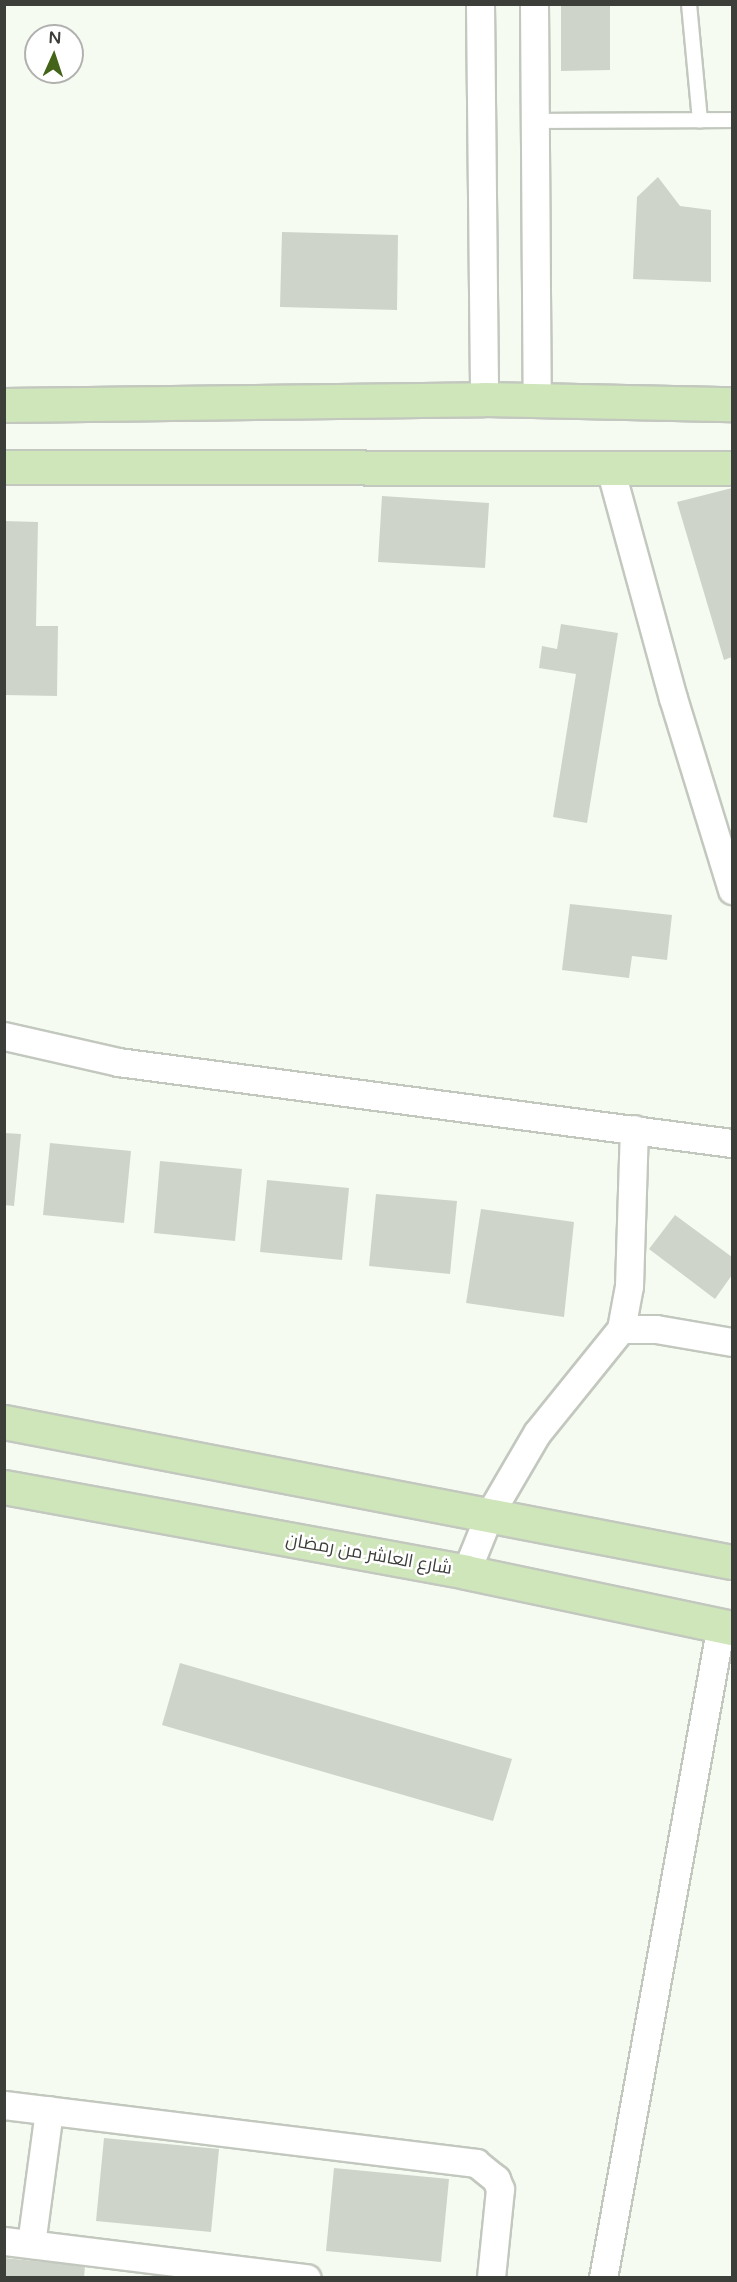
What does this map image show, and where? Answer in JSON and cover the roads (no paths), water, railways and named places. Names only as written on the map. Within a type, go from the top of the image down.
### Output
[{"type":"main road","points":[[4,405],[484,399],[732,404]]},
{"type":"main road","points":[[4,467],[732,468]]},
{"type":"main road","points":[[4,1422],[732,1563]]},
{"type":"main road","name":"شارع العاشر من رمضان","points":[[4,1487],[466,1572],[726,1627]]},
{"type":"street","points":[[480,4],[484,399]]},
{"type":"street","points":[[534,4],[537,400]]},
{"type":"street","points":[[610,468],[673,698],[732,890]]},
{"type":"street","points":[[4,1036],[118,1062],[732,1143]]},
{"type":"street","points":[[466,1572],[489,1515],[537,1433],[621,1329],[629,1286],[634,1129]]},
{"type":"street","points":[[621,1329],[656,1329],[732,1341]]},
{"type":"street","points":[[603,2277],[726,1627]]},
{"type":"street","points":[[4,2105],[476,2163],[496,2179],[500,2189],[491,2277]]},
{"type":"street","points":[[31,2244],[49,2110]]},
{"type":"street","points":[[4,2241],[307,2277]]},
{"type":"lane","points":[[689,4],[700,120]]},
{"type":"lane","points":[[535,121],[732,120]]}]
